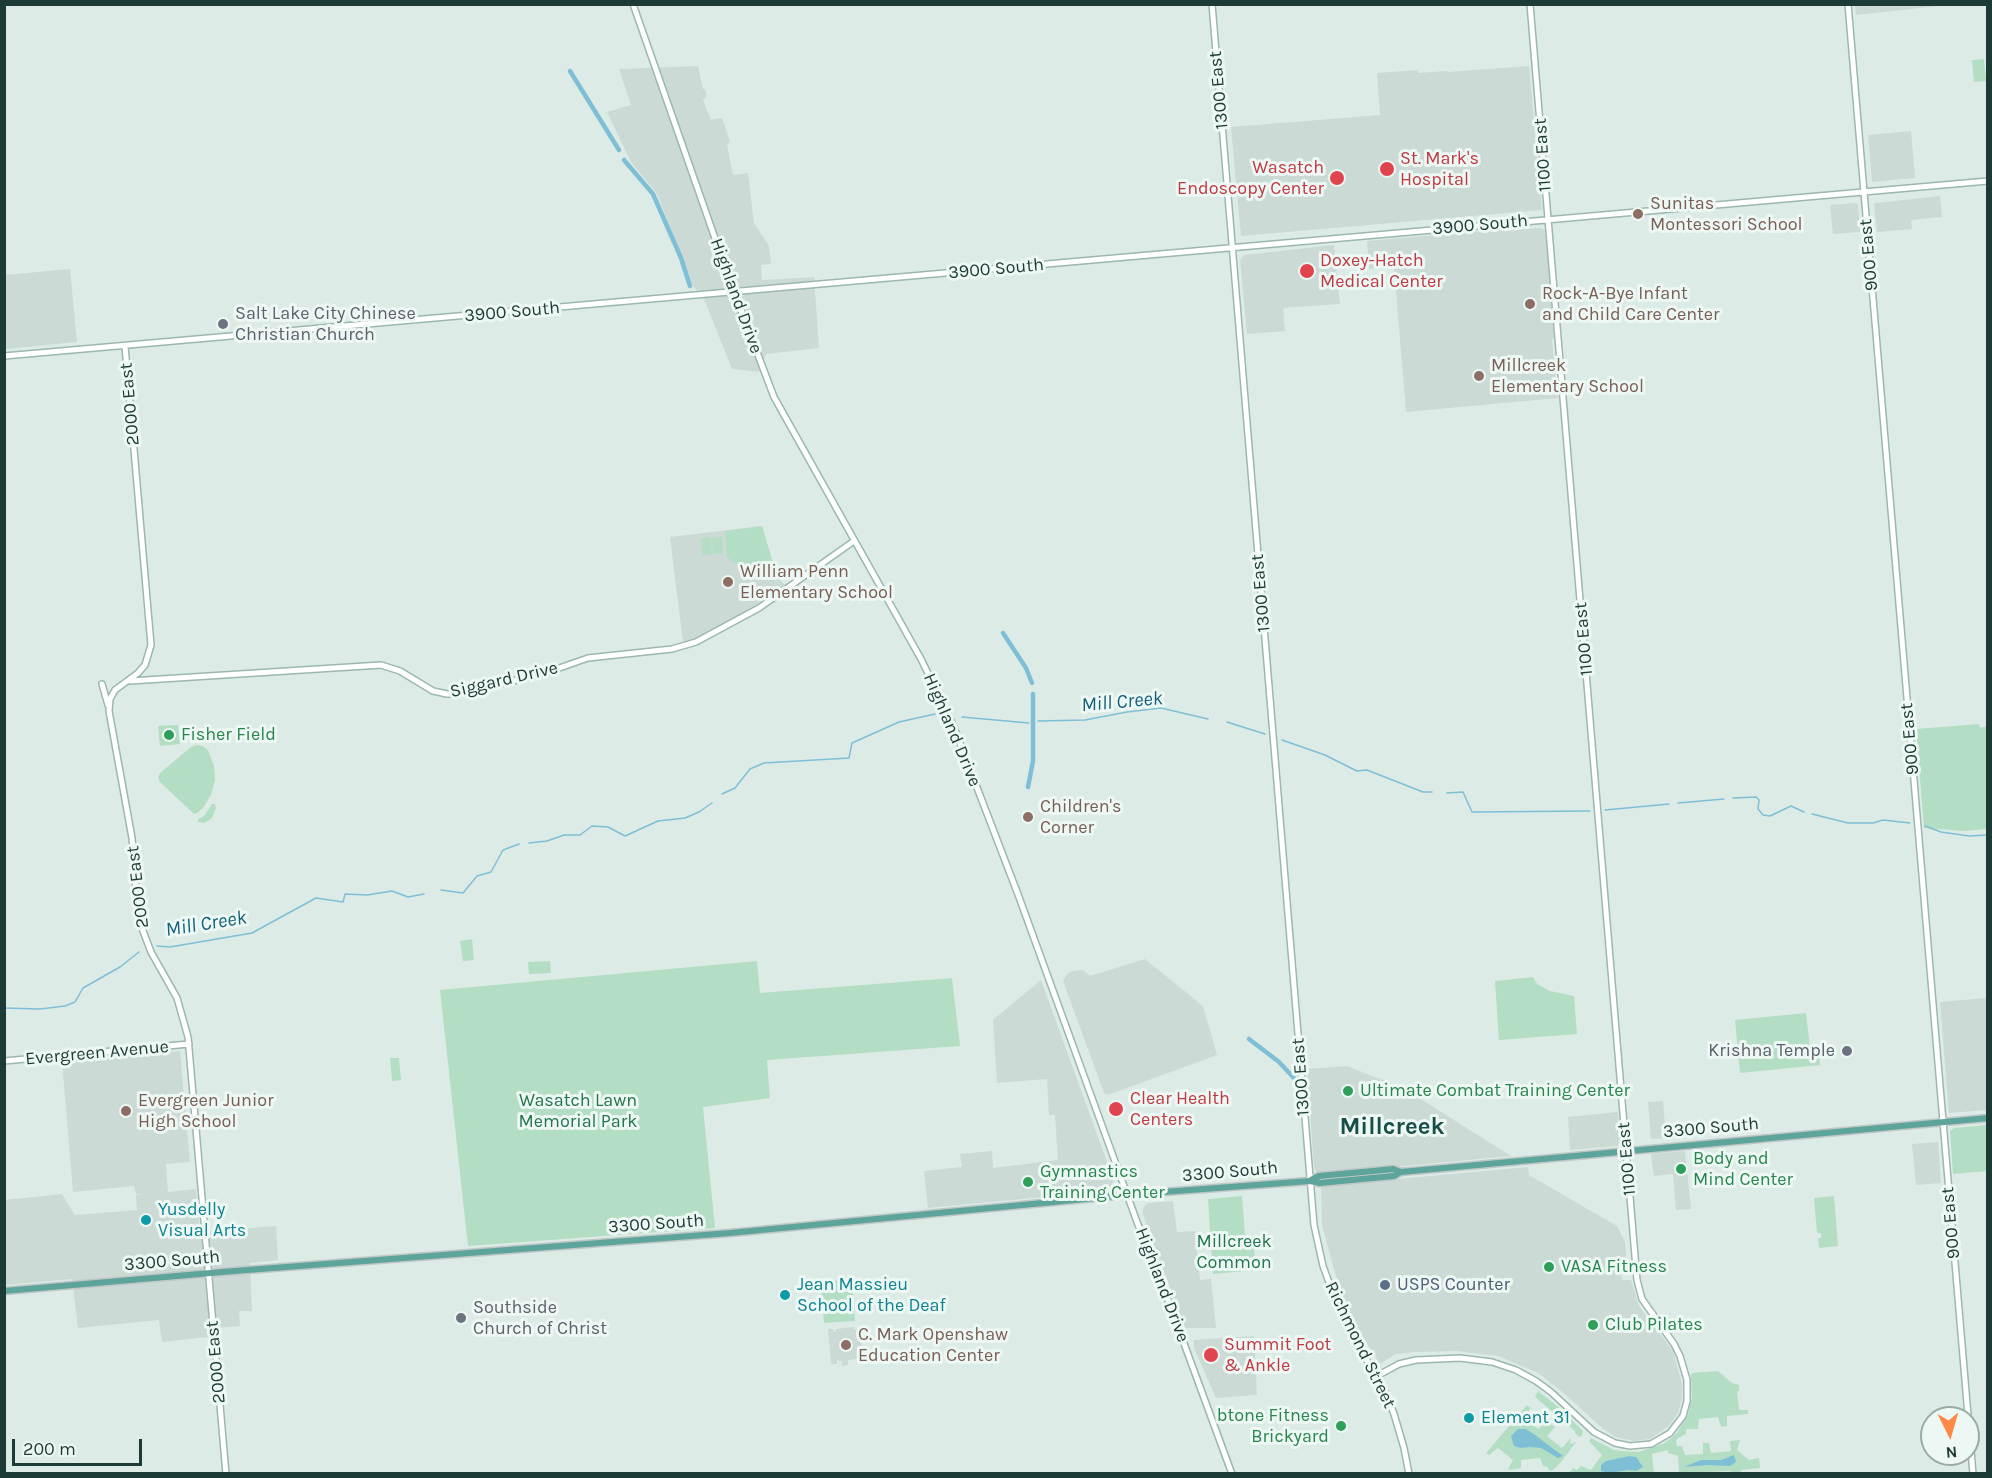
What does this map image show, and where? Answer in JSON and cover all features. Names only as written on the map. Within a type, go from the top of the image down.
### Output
[{"type":"main road","name":"Highland Drive","points":[[633,4],[734,292],[774,397],[921,659],[953,725],[1016,888],[1232,1473]]},
{"type":"main road","name":"1300 East","points":[[1212,4],[1310,1181]]},
{"type":"main road","name":"1100 East","points":[[1377,1376],[1399,1364],[1416,1360],[1468,1358],[1492,1362],[1516,1370],[1536,1381],[1602,1437],[1630,1446],[1651,1444],[1665,1437],[1679,1422],[1686,1409],[1688,1387],[1678,1352],[1642,1299],[1636,1274],[1530,4]]},
{"type":"main road","name":"900 East","points":[[1848,4],[1973,1473]]},
{"type":"main road","name":"3900 South","points":[[4,356],[1988,181]]},
{"type":"main road","name":"2000 East","points":[[125,346],[151,645],[141,671],[115,690],[109,707],[132,838],[140,923],[150,952],[179,1004],[189,1044],[226,1473]]},
{"type":"main road","name":"Siggard Drive","points":[[128,681],[381,665],[400,671],[433,691],[458,694],[542,674],[588,658],[665,650],[696,642],[759,608],[854,541]]},
{"type":"main road","points":[[102,684],[109,707]]},
{"type":"main road","name":"Evergreen Avenue","points":[[4,1061],[189,1044]]},
{"type":"main road","name":"3300 South","points":[[4,1291],[730,1233],[1128,1195],[1310,1181],[1319,1176],[1393,1169],[1401,1172],[1988,1118]]},
{"type":"main road","name":"Richmond Street","points":[[1310,1181],[1316,1236],[1326,1275],[1342,1316],[1377,1376],[1398,1425],[1409,1473]]},
{"type":"shaded area","points":[[1947,4],[1856,15],[1855,5]]},
{"type":"shaded area","points":[[698,66],[703,89],[707,96],[703,100],[711,120],[722,118],[723,120],[730,142],[727,145],[733,175],[748,173],[754,223],[769,246],[771,264],[761,265],[762,280],[814,277],[819,348],[766,354],[759,372],[732,369],[704,299],[693,286],[657,194],[631,162],[607,112],[631,105],[619,69]]},
{"type":"shaded area","name":"St. Mark's Hospital","points":[[1529,66],[1542,210],[1241,236],[1231,127],[1380,115],[1377,73],[1418,70],[1418,73],[1448,72]]},
{"type":"shaded area","points":[[1911,131],[1915,178],[1872,182],[1868,135]]},
{"type":"shaded area","points":[[1940,196],[1942,217],[1911,220],[1912,229],[1877,232],[1874,204]]},
{"type":"shaded area","points":[[1856,203],[1860,232],[1833,234],[1830,205]]},
{"type":"shaded area","points":[[1541,228],[1545,231],[1546,238],[1558,398],[1406,412],[1394,267],[1369,269],[1367,241]]},
{"type":"shaded area","points":[[1334,245],[1340,304],[1283,308],[1285,331],[1247,334],[1240,260],[1244,255]]},
{"type":"shaded area","points":[[70,269],[77,342],[5,349],[5,275]]},
{"type":"shaded area","name":"William Penn Elementary School","points":[[762,526],[777,577],[786,586],[723,625],[683,642],[670,537]]},
{"type":"shaded area","points":[[1145,959],[1203,1006],[1217,1055],[1108,1095],[1104,1093],[1063,981],[1067,974],[1073,971],[1083,970],[1090,976]]},
{"type":"shaded area","points":[[1041,980],[1114,1181],[1107,1191],[928,1208],[924,1171],[962,1167],[960,1154],[992,1151],[993,1168],[1058,1160],[1055,1115],[1049,1115],[1047,1079],[997,1083],[993,1020]]},
{"type":"shaded area","points":[[1987,998],[1987,1110],[1949,1113],[1940,1002]]},
{"type":"shaded area","points":[[180,1051],[190,1162],[166,1164],[168,1192],[196,1189],[200,1232],[276,1226],[278,1260],[250,1263],[252,1311],[239,1311],[240,1326],[216,1328],[217,1336],[162,1342],[159,1320],[78,1328],[72,1279],[5,1285],[5,1200],[62,1194],[75,1215],[137,1210],[136,1195],[145,1194],[136,1194],[134,1186],[73,1192],[62,1061]]},
{"type":"shaded area","points":[[1347,1066],[1405,1089],[1511,1156],[1320,1174],[1316,1172],[1307,1069]]},
{"type":"shaded area","points":[[1663,1101],[1666,1138],[1651,1139],[1648,1102]]},
{"type":"shaded area","points":[[1618,1112],[1621,1142],[1617,1146],[1570,1150],[1568,1117]]},
{"type":"shaded area","points":[[1938,1142],[1941,1183],[1916,1185],[1912,1144]]},
{"type":"shaded area","points":[[1685,1151],[1691,1209],[1676,1210],[1673,1174],[1654,1176],[1651,1154]]},
{"type":"shaded area","points":[[1528,1167],[1529,1175],[1617,1226],[1625,1242],[1628,1273],[1621,1275],[1623,1280],[1631,1280],[1639,1306],[1673,1351],[1682,1384],[1682,1398],[1678,1413],[1670,1425],[1650,1439],[1634,1441],[1616,1437],[1602,1428],[1538,1373],[1498,1356],[1457,1351],[1415,1352],[1396,1354],[1380,1364],[1349,1315],[1322,1225],[1321,1186]]},
{"type":"shaded area","points":[[1173,1201],[1177,1232],[1195,1231],[1200,1280],[1211,1279],[1216,1328],[1185,1328],[1143,1215],[1143,1208],[1148,1203]]},
{"type":"shaded area","name":"C. Mark Openshaw Education Center","points":[[854,1327],[854,1330],[859,1329],[861,1332],[862,1358],[848,1360],[848,1365],[842,1366],[842,1361],[837,1359],[837,1364],[831,1364],[828,1329],[833,1329],[834,1332],[836,1329]]},
{"type":"shaded area","points":[[1254,1336],[1257,1395],[1216,1398],[1194,1348],[1194,1340]]},
{"type":"green space","points":[[1984,59],[1986,81],[1974,82],[1972,60]]},
{"type":"green space","points":[[762,526],[777,577],[752,577],[727,557],[725,531]]},
{"type":"green space","points":[[722,537],[723,554],[713,554],[712,538]]},
{"type":"green space","points":[[701,538],[711,538],[712,554],[702,555]]},
{"type":"green space","points":[[1979,724],[1980,728],[1987,726],[1987,829],[1963,831],[1924,828],[1916,729]]},
{"type":"green space","name":"Fisher Field","points":[[178,725],[180,744],[160,746],[158,726]]},
{"type":"green space","points":[[197,745],[208,750],[214,766],[215,780],[211,795],[203,808],[194,814],[158,778],[160,773],[191,747]]},
{"type":"green space","points":[[212,804],[215,804],[216,808],[212,818],[205,823],[198,822],[198,819],[204,816]]},
{"type":"green space","points":[[472,939],[474,960],[463,961],[460,941]]},
{"type":"green space","points":[[550,961],[551,973],[529,974],[528,962]]},
{"type":"green space","name":"Wasatch Lawn Memorial Park","points":[[757,961],[760,993],[952,978],[960,1046],[767,1060],[770,1098],[703,1107],[715,1228],[468,1246],[440,990]]},
{"type":"green space","points":[[1533,977],[1537,984],[1550,991],[1574,996],[1577,1034],[1499,1040],[1495,981]]},
{"type":"green space","points":[[1806,1013],[1810,1048],[1818,1048],[1820,1065],[1740,1073],[1735,1020]]},
{"type":"green space","points":[[390,1058],[399,1058],[401,1080],[392,1081]]},
{"type":"green space","points":[[1987,1125],[1987,1171],[1953,1174],[1950,1131],[1954,1128]]},
{"type":"green space","name":"Millcreek Common","points":[[1242,1196],[1245,1236],[1253,1236],[1256,1270],[1213,1274],[1208,1199]]},
{"type":"green space","points":[[1834,1196],[1838,1246],[1819,1248],[1818,1238],[1821,1238],[1821,1233],[1817,1233],[1814,1198]]},
{"type":"green space","points":[[852,1279],[855,1321],[824,1323],[820,1282]]},
{"type":"green space","points":[[1718,1371],[1732,1383],[1739,1385],[1737,1392],[1739,1410],[1748,1410],[1748,1414],[1727,1416],[1727,1426],[1721,1427],[1718,1417],[1699,1419],[1698,1429],[1686,1429],[1686,1434],[1676,1441],[1677,1446],[1682,1446],[1685,1455],[1703,1454],[1703,1443],[1709,1443],[1711,1453],[1731,1451],[1730,1441],[1740,1440],[1737,1450],[1749,1460],[1759,1458],[1760,1468],[1741,1470],[1741,1473],[1730,1471],[1679,1473],[1678,1456],[1668,1453],[1668,1450],[1652,1454],[1654,1473],[1576,1474],[1570,1472],[1573,1468],[1577,1470],[1581,1466],[1591,1470],[1602,1455],[1589,1441],[1591,1438],[1614,1450],[1622,1451],[1639,1452],[1665,1443],[1677,1433],[1688,1415],[1692,1397],[1692,1373]]},
{"type":"green space","points":[[1538,1391],[1561,1409],[1583,1431],[1582,1436],[1579,1437],[1535,1397]]},
{"type":"green space","points":[[1527,1405],[1531,1408],[1524,1417],[1538,1429],[1547,1421],[1555,1427],[1547,1436],[1562,1448],[1571,1438],[1570,1444],[1576,1442],[1553,1470],[1549,1471],[1548,1467],[1543,1466],[1540,1458],[1521,1460],[1521,1468],[1510,1470],[1508,1469],[1513,1460],[1498,1448],[1489,1455],[1486,1453]]},
{"type":"water","points":[[1518,1429],[1526,1429],[1563,1456],[1558,1458],[1541,1448],[1514,1446],[1511,1436]]},
{"type":"water","points":[[1734,1455],[1736,1462],[1730,1466],[1684,1467],[1701,1460],[1721,1460]]},
{"type":"water","points":[[1629,1456],[1636,1457],[1643,1467],[1636,1471],[1610,1473],[1601,1471],[1601,1465],[1606,1461]]},
{"type":"waterway","points":[[570,71],[619,150]]},
{"type":"waterway","points":[[624,160],[653,194],[681,258],[690,286]]},
{"type":"waterway","points":[[1003,633],[1026,668],[1032,683]]},
{"type":"waterway","points":[[1028,787],[1033,761],[1033,694]]},
{"type":"waterway","name":"Mill Creek","points":[[1038,721],[1085,720],[1161,708],[1208,719]]},
{"type":"waterway","name":"Mill Creek","points":[[722,794],[735,788],[750,769],[764,763],[849,758],[852,743],[899,722],[935,714]]},
{"type":"waterway","name":"Mill Creek","points":[[962,717],[1029,723]]},
{"type":"waterway","name":"Mill Creek","points":[[1227,722],[1265,734]]},
{"type":"waterway","name":"Mill Creek","points":[[1282,740],[1325,755],[1357,771],[1367,770],[1423,792],[1432,792]]},
{"type":"waterway","name":"Mill Creek","points":[[1447,793],[1463,792],[1472,812],[1590,811]]},
{"type":"waterway","name":"Mill Creek","points":[[1733,798],[1756,797],[1759,800],[1758,809],[1763,815],[1770,816],[1791,806],[1804,812]]},
{"type":"waterway","name":"Mill Creek","points":[[1678,803],[1724,799]]},
{"type":"waterway","name":"Mill Creek","points":[[529,843],[547,841],[564,835],[580,835],[592,826],[608,827],[625,836],[658,821],[685,818],[712,803]]},
{"type":"waterway","name":"Mill Creek","points":[[1605,810],[1669,804]]},
{"type":"waterway","name":"Mill Creek","points":[[1812,814],[1848,823],[1873,823],[1883,820],[1910,823]]},
{"type":"waterway","name":"Mill Creek","points":[[1925,826],[1941,832],[1969,836],[1988,835]]},
{"type":"waterway","name":"Mill Creek","points":[[441,890],[463,893],[477,876],[491,872],[503,850],[519,844]]},
{"type":"waterway","name":"Mill Creek","points":[[157,946],[170,947],[252,933],[316,898],[343,902],[345,894],[367,895],[392,891],[408,897],[424,894]]},
{"type":"waterway","name":"Mill Creek","points":[[4,1008],[40,1009],[65,1006],[75,1002],[83,988],[120,967],[139,952]]},
{"type":"waterway","points":[[1249,1039],[1279,1062],[1294,1078]]},
{"type":"place","name":"St. Mark's Hospital","points":[[1387,169]]},
{"type":"place","name":"Wasatch Endoscopy Center","points":[[1337,178]]},
{"type":"place","name":"Sunitas Montessori School","points":[[1638,214]]},
{"type":"place","name":"Doxey-Hatch Medical Center","points":[[1307,271]]},
{"type":"place","name":"Rock-A-Bye Infant and Child Care Center","points":[[1530,304]]},
{"type":"place","name":"Salt Lake City Chinese Christian Church","points":[[223,324]]},
{"type":"place","name":"Millcreek Elementary School","points":[[1479,376]]},
{"type":"place","name":"William Penn Elementary School","points":[[728,582]]},
{"type":"place","name":"Fisher Field","points":[[169,735]]},
{"type":"place","name":"Children's Corner","points":[[1028,817]]},
{"type":"place","name":"Krishna Temple","points":[[1847,1051]]},
{"type":"place","name":"Ultimate Combat Training Center","points":[[1348,1091]]},
{"type":"place","name":"Clear Health Centers","points":[[1116,1109]]},
{"type":"place","name":"Evergreen Junior High School","points":[[126,1111]]},
{"type":"place","name":"Body and Mind Center","points":[[1681,1169]]},
{"type":"place","name":"Gymnastics Training Center","points":[[1028,1182]]},
{"type":"place","name":"Yusdelly Visual Arts","points":[[146,1220]]},
{"type":"place","name":"VASA Fitness","points":[[1549,1267]]},
{"type":"place","name":"USPS Counter","points":[[1385,1285]]},
{"type":"place","name":"Jean Massieu School of the Deaf","points":[[785,1295]]},
{"type":"place","name":"Southside Church of Christ","points":[[461,1318]]},
{"type":"place","name":"Club Pilates","points":[[1593,1325]]},
{"type":"place","name":"C. Mark Openshaw Education Center","points":[[846,1345]]},
{"type":"place","name":"Summit Foot & Ankle","points":[[1211,1355]]},
{"type":"place","name":"Element 31","points":[[1469,1418]]},
{"type":"place","name":"btone Fitness Brickyard","points":[[1341,1426]]},
{"type":"district","name":"Millcreek","points":[[1392,1127]]}]
